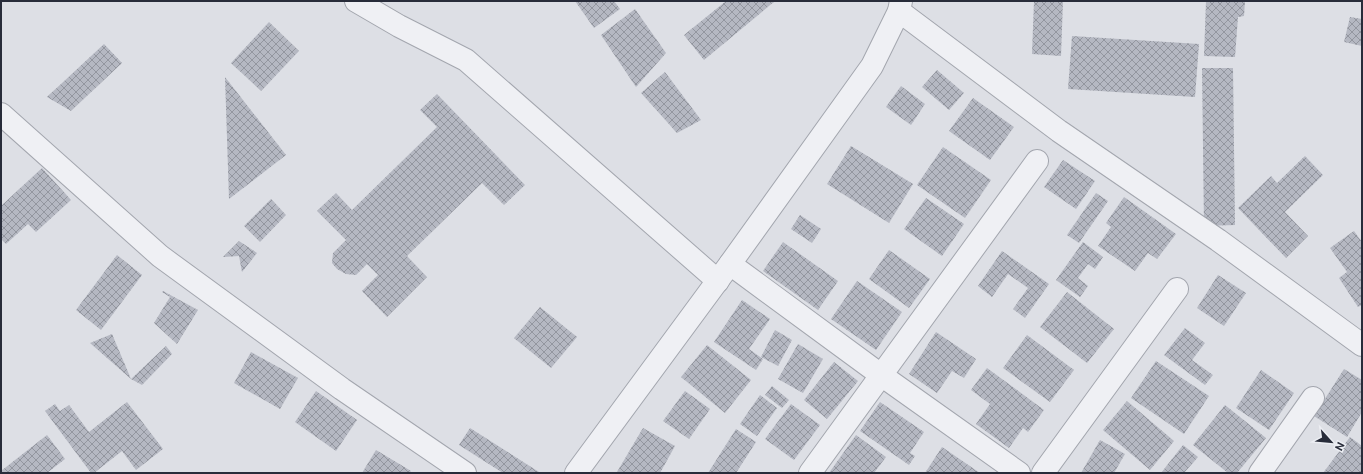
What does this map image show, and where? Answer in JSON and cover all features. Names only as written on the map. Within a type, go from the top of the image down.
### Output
[{"type":"street","points":[[356,1],[399,26],[466,60],[724,273],[881,375],[1019,473]]},
{"type":"street","points":[[576,473],[724,273],[872,66],[900,6],[1059,132],[1218,240],[1362,345]]},
{"type":"street","points":[[1,114],[160,256],[342,389],[465,473]]},
{"type":"street","points":[[810,473],[1036,161]]},
{"type":"street","points":[[1043,473],[1177,289]]},
{"type":"street","points":[[1260,473],[1313,398]]},
{"type":"building","points":[[575,1],[614,1],[620,9],[594,28]]},
{"type":"building","points":[[726,1],[775,1],[704,60],[684,35]]},
{"type":"building","points":[[1034,1],[1063,1],[1061,56],[1032,54]]},
{"type":"building","points":[[1206,1],[1245,1],[1244,16],[1238,17],[1235,57],[1204,56]]},
{"type":"building","points":[[635,9],[666,53],[636,87],[601,35]]},
{"type":"building","points":[[1350,17],[1362,19],[1362,46],[1344,42]]},
{"type":"building","points":[[269,22],[299,51],[261,91],[231,63]]},
{"type":"building","points":[[1072,36],[1199,44],[1195,97],[1068,89]]},
{"type":"building","points":[[104,44],[122,63],[71,111],[47,97]]},
{"type":"building","points":[[1202,68],[1233,68],[1235,225],[1204,226]]},
{"type":"building","points":[[937,70],[964,93],[949,110],[922,87]]},
{"type":"building","points":[[665,72],[701,120],[677,133],[641,93]]},
{"type":"building","points":[[225,77],[286,155],[229,199]]},
{"type":"building","points":[[901,86],[925,104],[911,125],[886,107]]},
{"type":"building","points":[[437,94],[525,185],[504,205],[482,183],[407,256],[427,277],[387,317],[362,291],[378,275],[367,264],[356,275],[346,274],[337,269],[332,263],[333,253],[346,240],[317,211],[336,193],[352,210],[437,127],[420,110]]},
{"type":"building","points":[[973,98],[1014,127],[990,160],[949,131]]},
{"type":"building","points":[[851,146],[913,184],[889,223],[827,184]]},
{"type":"building","points":[[943,147],[991,180],[965,218],[917,185]]},
{"type":"building","points":[[1305,156],[1323,175],[1285,212],[1308,236],[1286,258],[1238,208],[1271,176],[1277,183]]},
{"type":"building","points":[[1063,160],[1095,181],[1076,209],[1044,187]]},
{"type":"building","points":[[42,168],[71,200],[36,232],[28,224],[6,244],[1,239],[1,206]]},
{"type":"building","points":[[1096,193],[1108,201],[1079,243],[1067,235]]},
{"type":"building","points":[[1124,197],[1176,234],[1157,259],[1148,253],[1135,271],[1098,246],[1111,227],[1106,223]]},
{"type":"building","points":[[926,198],[964,224],[942,256],[904,229]]},
{"type":"building","points":[[271,199],[286,215],[260,242],[244,226]]},
{"type":"building","points":[[800,215],[821,229],[812,243],[791,229]]},
{"type":"building","points":[[1354,231],[1362,242],[1362,305],[1358,307],[1339,278],[1347,272],[1330,248]]},
{"type":"building","points":[[239,241],[257,253],[242,272],[239,256],[223,257]]},
{"type":"building","points":[[783,242],[838,281],[818,310],[763,271]]},
{"type":"building","points":[[1083,242],[1103,257],[1095,269],[1088,264],[1078,278],[1088,286],[1080,297],[1056,280]]},
{"type":"building","points":[[889,250],[930,279],[909,308],[869,279]]},
{"type":"building","points":[[1002,251],[1049,284],[1025,318],[1013,309],[1028,288],[1008,274],[992,297],[978,286]]},
{"type":"building","points":[[117,255],[142,275],[101,330],[76,310]]},
{"type":"building","points":[[1218,275],[1246,293],[1224,326],[1197,308]]},
{"type":"building","points":[[857,281],[902,312],[876,350],[831,319]]},
{"type":"building","points":[[163,291],[198,310],[177,344],[154,323],[170,297],[162,292]]},
{"type":"building","points":[[1067,292],[1114,329],[1087,363],[1040,327]]},
{"type":"building","points":[[742,300],[770,319],[749,349],[763,359],[756,370],[714,342]]},
{"type":"building","points":[[540,307],[577,337],[551,368],[514,338]]},
{"type":"building","points":[[1185,328],[1205,343],[1192,360],[1213,375],[1205,385],[1164,355]]},
{"type":"building","points":[[775,330],[792,340],[778,366],[761,357]]},
{"type":"building","points":[[936,332],[976,359],[964,378],[952,371],[937,393],[909,374]]},
{"type":"building","points":[[112,334],[131,379],[90,343]]},
{"type":"building","points":[[1027,335],[1074,370],[1050,402],[1003,368]]},
{"type":"building","points":[[798,344],[823,359],[803,393],[778,379]]},
{"type":"building","points":[[707,345],[751,380],[725,413],[681,377]]},
{"type":"building","points":[[166,346],[172,354],[142,385],[131,379]]},
{"type":"building","points":[[251,352],[298,378],[280,409],[234,383]]},
{"type":"building","points":[[1156,361],[1209,396],[1184,434],[1131,398]]},
{"type":"building","points":[[834,362],[858,381],[827,419],[804,400]]},
{"type":"building","points":[[987,368],[1044,410],[1028,432],[1023,428],[1009,448],[976,424],[990,404],[971,390]]},
{"type":"building","points":[[1344,369],[1362,380],[1362,412],[1347,437],[1314,416]]},
{"type":"building","points":[[1261,370],[1294,393],[1269,430],[1236,408]]},
{"type":"building","points":[[772,386],[789,400],[782,408],[765,395]]},
{"type":"building","points":[[316,391],[357,420],[336,451],[295,422]]},
{"type":"building","points":[[685,391],[710,409],[689,439],[663,421]]},
{"type":"building","points":[[760,395],[777,408],[757,436],[740,424]]},
{"type":"building","points":[[1127,401],[1174,441],[1150,470],[1103,430]]},
{"type":"building","points":[[127,402],[163,449],[136,470],[122,451],[94,473],[91,473],[45,411],[55,404],[60,411],[69,405],[89,432]]},
{"type":"building","points":[[880,402],[924,432],[910,453],[915,456],[909,465],[860,431]]},
{"type":"building","points":[[791,404],[820,425],[794,460],[765,439]]},
{"type":"building","points":[[1225,405],[1266,438],[1237,473],[1228,473],[1193,445]]},
{"type":"building","points":[[470,428],[539,472],[503,473],[459,445]]},
{"type":"building","points":[[643,428],[675,446],[660,473],[618,473],[617,472]]},
{"type":"building","points":[[736,429],[756,442],[736,473],[708,473]]},
{"type":"building","points":[[47,435],[65,459],[47,473],[1,473],[1,471]]},
{"type":"building","points":[[856,435],[886,457],[874,473],[829,473]]},
{"type":"building","points":[[1350,437],[1362,446],[1362,473],[1323,473]]},
{"type":"building","points":[[1100,440],[1125,454],[1114,473],[1081,473]]},
{"type":"building","points":[[1183,445],[1198,457],[1184,473],[1161,473]]},
{"type":"building","points":[[942,447],[980,473],[925,473]]},
{"type":"building","points":[[376,450],[411,471],[409,473],[362,473]]}]
